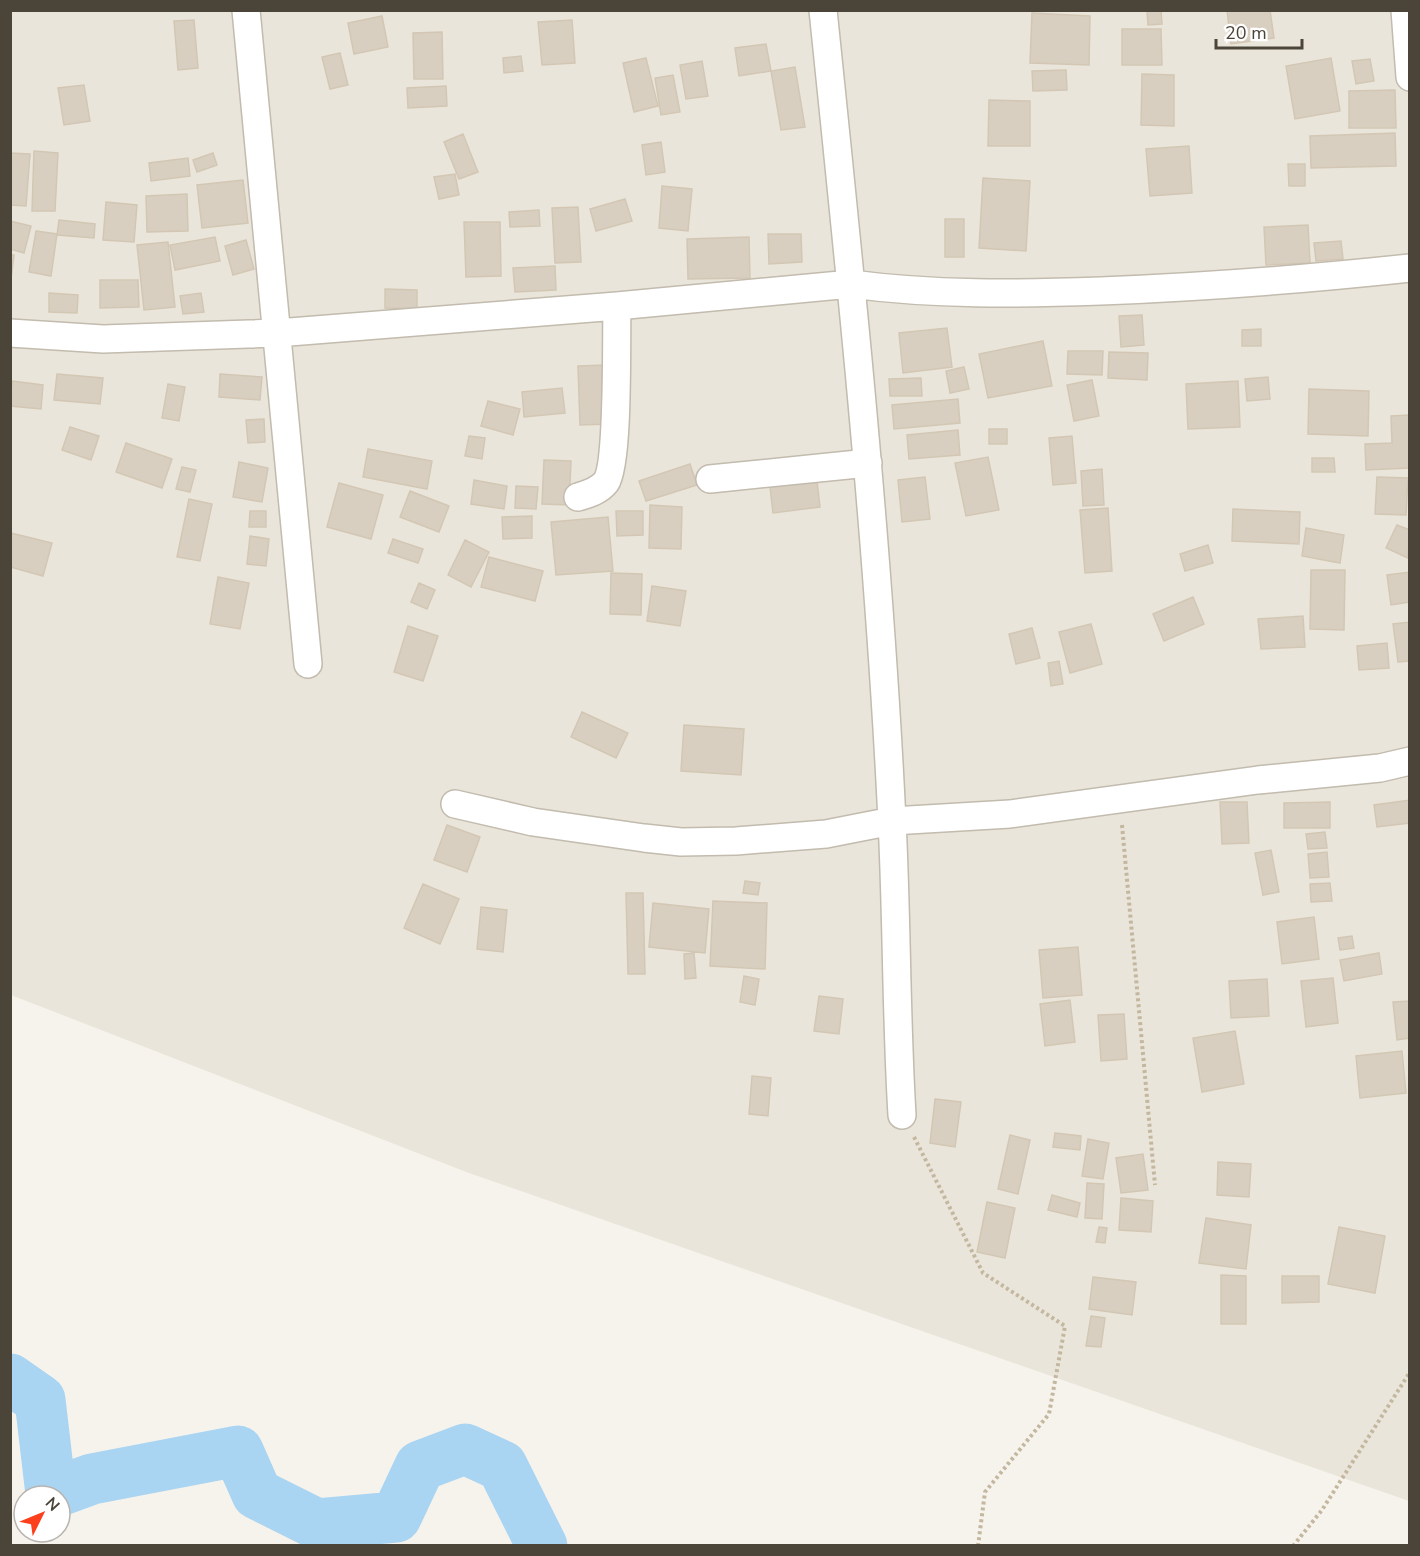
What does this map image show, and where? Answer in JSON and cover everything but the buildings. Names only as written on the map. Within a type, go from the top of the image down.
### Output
[{"type":"street","points":[[246,10],[308,664]]},
{"type":"street","points":[[823,10],[868,463],[892,821],[896,1013],[902,1115]]},
{"type":"street","points":[[1405,10],[1410,77]]},
{"type":"street","points":[[10,333],[103,339],[277,333],[617,306],[851,284],[890,289],[997,295],[1253,284],[1410,268]]},
{"type":"street","points":[[578,497],[597,490],[610,473],[614,430],[617,306]]},
{"type":"street","points":[[710,479],[868,463]]},
{"type":"street","points":[[455,804],[533,822],[681,842],[736,841],[826,834],[892,821],[1010,814],[1258,780],[1380,768],[1410,761]]},
{"type":"path","points":[[1119,800],[1155,1185]]},
{"type":"path","points":[[902,1115],[983,1273],[1065,1326],[1049,1414],[985,1492],[978,1545]]},
{"type":"path","points":[[1293,1545],[1322,1510],[1410,1372]]},
{"type":"shaded area","points":[[10,11],[1409,11],[1409,1501],[469,1173],[11,995]]},
{"type":"waterway","points":[[10,1379],[40,1400],[51,1494],[92,1479],[238,1451],[257,1494],[317,1524],[396,1517],[420,1466],[465,1449],[502,1466],[542,1546]]}]
